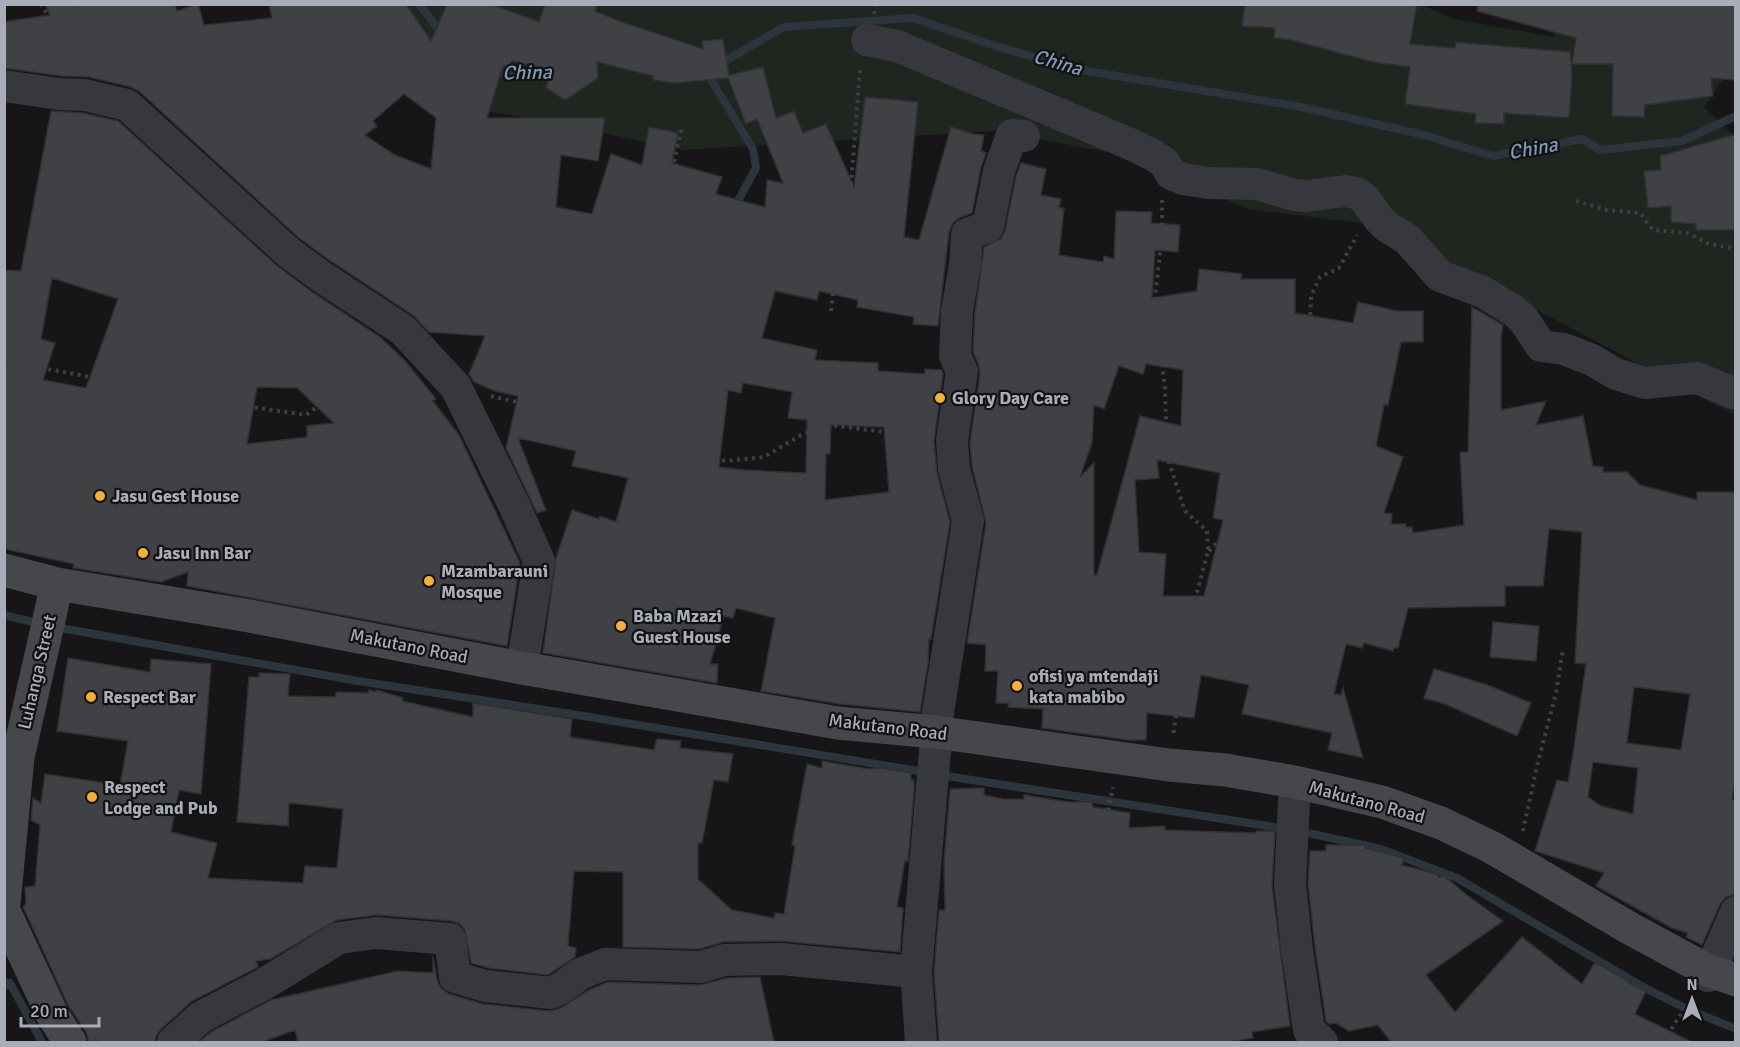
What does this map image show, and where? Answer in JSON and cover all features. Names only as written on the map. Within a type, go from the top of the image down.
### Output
[{"type":"street","points":[[867,39],[897,46],[1128,143],[1153,155],[1165,163],[1171,174],[1183,179],[1209,183],[1262,185],[1306,196],[1350,192],[1364,198],[1386,226],[1408,240],[1440,276],[1483,292],[1519,315],[1541,346],[1564,349],[1592,360],[1616,374],[1645,383],[1697,378],[1736,394]]},
{"type":"street","points":[[4,86],[58,94],[84,94],[127,105],[288,252],[403,330],[456,387],[539,561],[522,668]]},
{"type":"street","points":[[921,1042],[916,972],[935,732],[968,521],[954,469],[952,441],[962,371],[955,356],[957,311],[965,265],[967,234],[988,228],[999,171],[1012,135],[1024,136]]},
{"type":"street","name":"Makutano Road","points":[[4,570],[57,584],[838,723],[935,732],[1168,765],[1225,770],[1295,782],[1382,802],[1441,823],[1517,862],[1631,929],[1718,976]]},
{"type":"street","name":"Luhanga Street","points":[[4,904],[18,757],[57,584]]},
{"type":"street","points":[[1295,782],[1290,884],[1309,1030],[1322,1042]]},
{"type":"street","points":[[4,911],[52,1014],[70,1042]]},
{"type":"street","points":[[1718,976],[1736,912]]},
{"type":"street","points":[[173,1042],[201,1017],[264,984],[339,938],[376,933],[450,939],[455,977],[485,986],[534,992],[551,993],[580,974],[605,964],[700,967],[724,960],[781,959],[916,972]]},
{"type":"path","points":[[40,4],[52,20],[58,39],[58,94]]},
{"type":"path","points":[[52,20],[80,4]]},
{"type":"path","points":[[831,311],[840,235],[851,186],[858,77],[867,39]]},
{"type":"path","points":[[573,415],[594,372],[602,321],[620,278],[631,240],[670,180],[682,127]]},
{"type":"path","points":[[1168,765],[1187,657],[1191,615],[1208,551],[1207,531],[1185,511],[1167,456],[1165,388],[1154,306],[1162,236],[1162,192],[1171,174]]},
{"type":"path","points":[[1576,201],[1607,210],[1640,213],[1653,230],[1689,233],[1709,243],[1736,249]]},
{"type":"path","points":[[1208,551],[1221,538],[1261,548],[1290,483],[1298,454],[1308,376],[1311,296],[1320,277],[1339,268],[1371,209]]},
{"type":"path","points":[[189,395],[208,305],[236,247],[253,219]]},
{"type":"path","points":[[4,361],[197,396],[224,403],[306,415],[349,383],[403,330]]},
{"type":"path","points":[[456,387],[624,429],[650,446],[726,461],[764,457],[801,435],[829,425],[898,432],[952,441]]},
{"type":"path","points":[[173,603],[197,396]]},
{"type":"path","points":[[1517,862],[1537,766],[1556,693],[1563,649]]},
{"type":"path","points":[[1091,1042],[1103,914],[1104,830],[1118,758]]},
{"type":"path","points":[[1664,1042],[1675,1023],[1718,976]]},
{"type":"shaded area","points":[[1420,4],[1454,19],[1554,37],[1559,5],[1735,62],[1704,107],[1735,137],[1735,415],[1376,225],[1248,209],[1130,156],[995,131],[681,150],[548,121],[446,105],[380,5]]},
{"type":"building","points":[[45,4],[175,4],[177,11],[198,4],[204,25],[272,18],[269,4],[406,4],[431,41],[447,4],[491,4],[539,22],[545,4],[598,4],[595,11],[703,49],[702,41],[723,39],[729,75],[763,67],[776,118],[794,111],[803,133],[826,124],[854,187],[865,97],[918,102],[904,237],[919,240],[951,127],[984,135],[981,151],[986,153],[972,213],[953,223],[949,232],[938,326],[913,324],[914,317],[857,307],[858,300],[819,291],[817,300],[775,291],[762,338],[817,350],[815,360],[878,363],[878,371],[925,374],[925,369],[942,370],[934,442],[937,473],[950,522],[931,639],[929,639],[928,663],[920,712],[840,704],[761,691],[775,618],[736,608],[733,618],[724,616],[710,664],[718,664],[717,683],[543,653],[556,558],[572,510],[616,522],[628,478],[572,466],[576,451],[518,438],[546,510],[537,513],[506,448],[518,396],[495,391],[474,382],[469,374],[485,336],[429,332],[413,315],[299,238],[139,91],[89,77],[61,76],[4,68],[4,22],[50,15]],"holes":[[[512,61],[552,70],[546,88],[565,100],[598,78],[597,62],[653,76],[653,80],[675,83],[728,78],[746,124],[757,119],[783,183],[767,180],[765,207],[716,194],[722,177],[672,163],[678,133],[649,127],[642,165],[611,154],[592,214],[556,207],[561,155],[598,161],[605,118],[487,118],[503,66],[509,68]],[[404,94],[436,118],[431,169],[395,155],[365,135],[377,126],[373,121]],[[743,383],[792,392],[788,418],[807,420],[806,473],[719,467],[728,390],[741,393]],[[831,425],[884,427],[889,492],[825,500],[826,454],[830,454]]]},
{"type":"building","points":[[1245,4],[1417,4],[1410,44],[1455,48],[1456,42],[1570,52],[1572,75],[1569,118],[1504,113],[1504,124],[1475,123],[1476,114],[1405,104],[1410,67],[1373,62],[1291,40],[1274,38],[1275,28],[1242,26]]},
{"type":"building","points":[[1478,4],[1736,4],[1736,80],[1711,78],[1713,96],[1645,105],[1644,117],[1612,116],[1613,64],[1572,64],[1576,38],[1477,11]]},
{"type":"building","points":[[51,111],[83,113],[118,121],[276,265],[380,337],[406,362],[436,399],[433,401],[459,435],[520,563],[507,646],[187,586],[188,572],[161,582],[73,568],[74,564],[4,549],[4,270],[21,271]],"holes":[[[52,278],[118,299],[86,388],[43,380],[55,343],[41,339]],[[257,387],[297,388],[334,423],[307,426],[307,437],[247,444]]]},
{"type":"building","points":[[1736,134],[1736,230],[1696,230],[1696,224],[1671,222],[1671,206],[1648,208],[1644,171],[1661,170],[1660,156]]},
{"type":"building","points":[[1021,163],[1046,169],[1041,195],[1061,199],[1059,208],[1064,208],[1059,255],[1103,262],[1104,256],[1114,259],[1116,211],[1152,212],[1151,223],[1180,225],[1178,252],[1155,250],[1152,298],[1197,291],[1199,269],[1242,274],[1241,279],[1295,279],[1295,313],[1353,323],[1358,302],[1397,311],[1423,311],[1423,342],[1401,342],[1388,405],[1384,405],[1376,446],[1403,457],[1384,513],[1392,514],[1391,524],[1406,524],[1406,527],[1412,527],[1413,533],[1464,525],[1460,452],[1468,452],[1472,307],[1503,325],[1501,410],[1546,401],[1536,425],[1583,416],[1593,466],[1603,467],[1603,472],[1627,472],[1640,485],[1697,500],[1697,492],[1736,492],[1736,775],[1732,799],[1736,800],[1736,894],[1726,897],[1720,904],[1702,945],[1686,937],[1688,933],[1672,928],[1596,886],[1604,873],[1535,851],[1557,780],[1568,782],[1573,754],[1586,664],[1575,663],[1582,532],[1549,529],[1543,586],[1505,586],[1505,606],[1408,608],[1398,648],[1394,648],[1393,651],[1364,643],[1362,648],[1346,644],[1334,694],[1341,695],[1343,688],[1363,758],[1328,750],[1332,733],[1242,714],[1249,685],[1201,675],[1194,718],[1147,713],[1146,740],[1129,740],[1042,728],[1043,709],[1008,707],[1009,703],[996,703],[998,671],[985,671],[986,645],[967,643],[986,523],[972,466],[970,442],[980,374],[973,352],[975,313],[984,247],[1001,239],[1005,231],[1016,176]],"holes":[[[1146,364],[1183,370],[1181,426],[1140,416],[1097,575],[1094,575],[1094,463],[1080,477],[1092,443],[1094,405],[1104,409],[1119,366],[1143,374]],[[1157,460],[1220,473],[1213,518],[1223,520],[1204,596],[1163,596],[1166,554],[1139,552],[1135,480],[1159,478]],[[1634,687],[1690,694],[1681,750],[1627,743]],[[1593,762],[1638,768],[1633,814],[1601,806],[1588,797]]]},
{"type":"building","points":[[1493,622],[1539,626],[1536,661],[1490,657]]},
{"type":"building","points":[[68,658],[150,672],[151,659],[211,664],[201,794],[179,790],[171,832],[217,843],[208,878],[303,883],[305,866],[337,868],[343,809],[289,803],[288,826],[237,822],[249,677],[259,677],[259,673],[290,674],[288,696],[336,697],[336,692],[368,693],[369,690],[376,692],[376,690],[403,698],[402,701],[473,717],[473,703],[572,719],[570,737],[654,750],[657,739],[681,741],[680,748],[733,754],[728,782],[714,780],[702,843],[698,843],[698,879],[732,910],[774,918],[775,913],[784,914],[795,846],[792,845],[807,764],[822,768],[822,761],[911,773],[914,790],[908,861],[905,860],[897,907],[903,908],[900,952],[781,941],[723,942],[699,949],[623,947],[623,872],[574,871],[568,946],[576,948],[575,957],[548,975],[489,968],[471,963],[465,930],[460,924],[452,921],[377,915],[337,920],[270,959],[256,961],[258,967],[192,1001],[161,1029],[155,1042],[98,1042],[96,1040],[89,1042],[86,1032],[68,1005],[23,907],[26,904],[25,887],[35,886],[40,825],[31,820],[33,798],[41,803],[45,774],[120,785],[128,741],[57,731]]},
{"type":"building","points":[[1434,669],[1485,684],[1531,703],[1517,736],[1445,704],[1424,698]]},
{"type":"building","points":[[984,788],[984,795],[1003,799],[1024,799],[1024,795],[1068,802],[1092,802],[1093,807],[1130,813],[1129,828],[1165,826],[1165,830],[1256,833],[1256,831],[1275,831],[1272,886],[1290,1026],[1252,1032],[1253,1038],[1228,1042],[939,1042],[934,972],[939,910],[945,910],[944,861],[950,789]]},
{"type":"building","points":[[1326,845],[1365,845],[1365,848],[1404,858],[1402,865],[1436,874],[1440,878],[1443,875],[1503,921],[1426,975],[1455,1012],[1522,937],[1582,984],[1595,962],[1646,991],[1635,1014],[1692,1042],[1391,1042],[1378,1025],[1349,1031],[1336,1023],[1329,1024],[1326,1021],[1308,883],[1310,851],[1326,851]]},
{"type":"building","points":[[433,956],[437,980],[441,988],[449,994],[483,1004],[549,1011],[559,1009],[589,990],[608,982],[700,985],[727,978],[760,977],[774,1042],[298,1042],[295,1030],[262,1042],[199,1042],[211,1032],[271,1000],[398,971],[433,973]]},
{"type":"waterway","name":"China","points":[[419,4],[442,34]]},
{"type":"waterway","name":"China","points":[[720,64],[784,27],[913,18],[995,46],[1076,69],[1301,107],[1420,134],[1493,156],[1582,139],[1600,150],[1682,141],[1736,116]]},
{"type":"waterway","name":"China","points":[[493,73],[559,73]]},
{"type":"waterway","points":[[707,73],[753,149],[756,168],[734,208]]},
{"type":"waterway","points":[[4,615],[41,624]]},
{"type":"waterway","points":[[55,627],[358,681],[925,772]]},
{"type":"waterway","points":[[940,775],[1287,829]]},
{"type":"waterway","points":[[1299,831],[1381,849],[1457,878],[1645,988],[1685,1008],[1736,1029]]},
{"type":"waterway","points":[[4,981],[7,985],[10,983],[42,1042]]},
{"type":"place","name":"Glory Day Care","points":[[940,398]]},
{"type":"place","name":"Jasu Gest House","points":[[100,496]]},
{"type":"place","name":"Jasu Inn Bar","points":[[143,553]]},
{"type":"place","name":"Mzambarauni Mosque","points":[[429,581]]},
{"type":"place","name":"Baba Mzazi Guest House","points":[[621,626]]},
{"type":"place","name":"ofisi ya mtendaji kata mabibo","points":[[1017,686]]},
{"type":"place","name":"Respect Bar","points":[[91,697]]},
{"type":"place","name":"Respect Lodge and Pub","points":[[92,797]]}]
